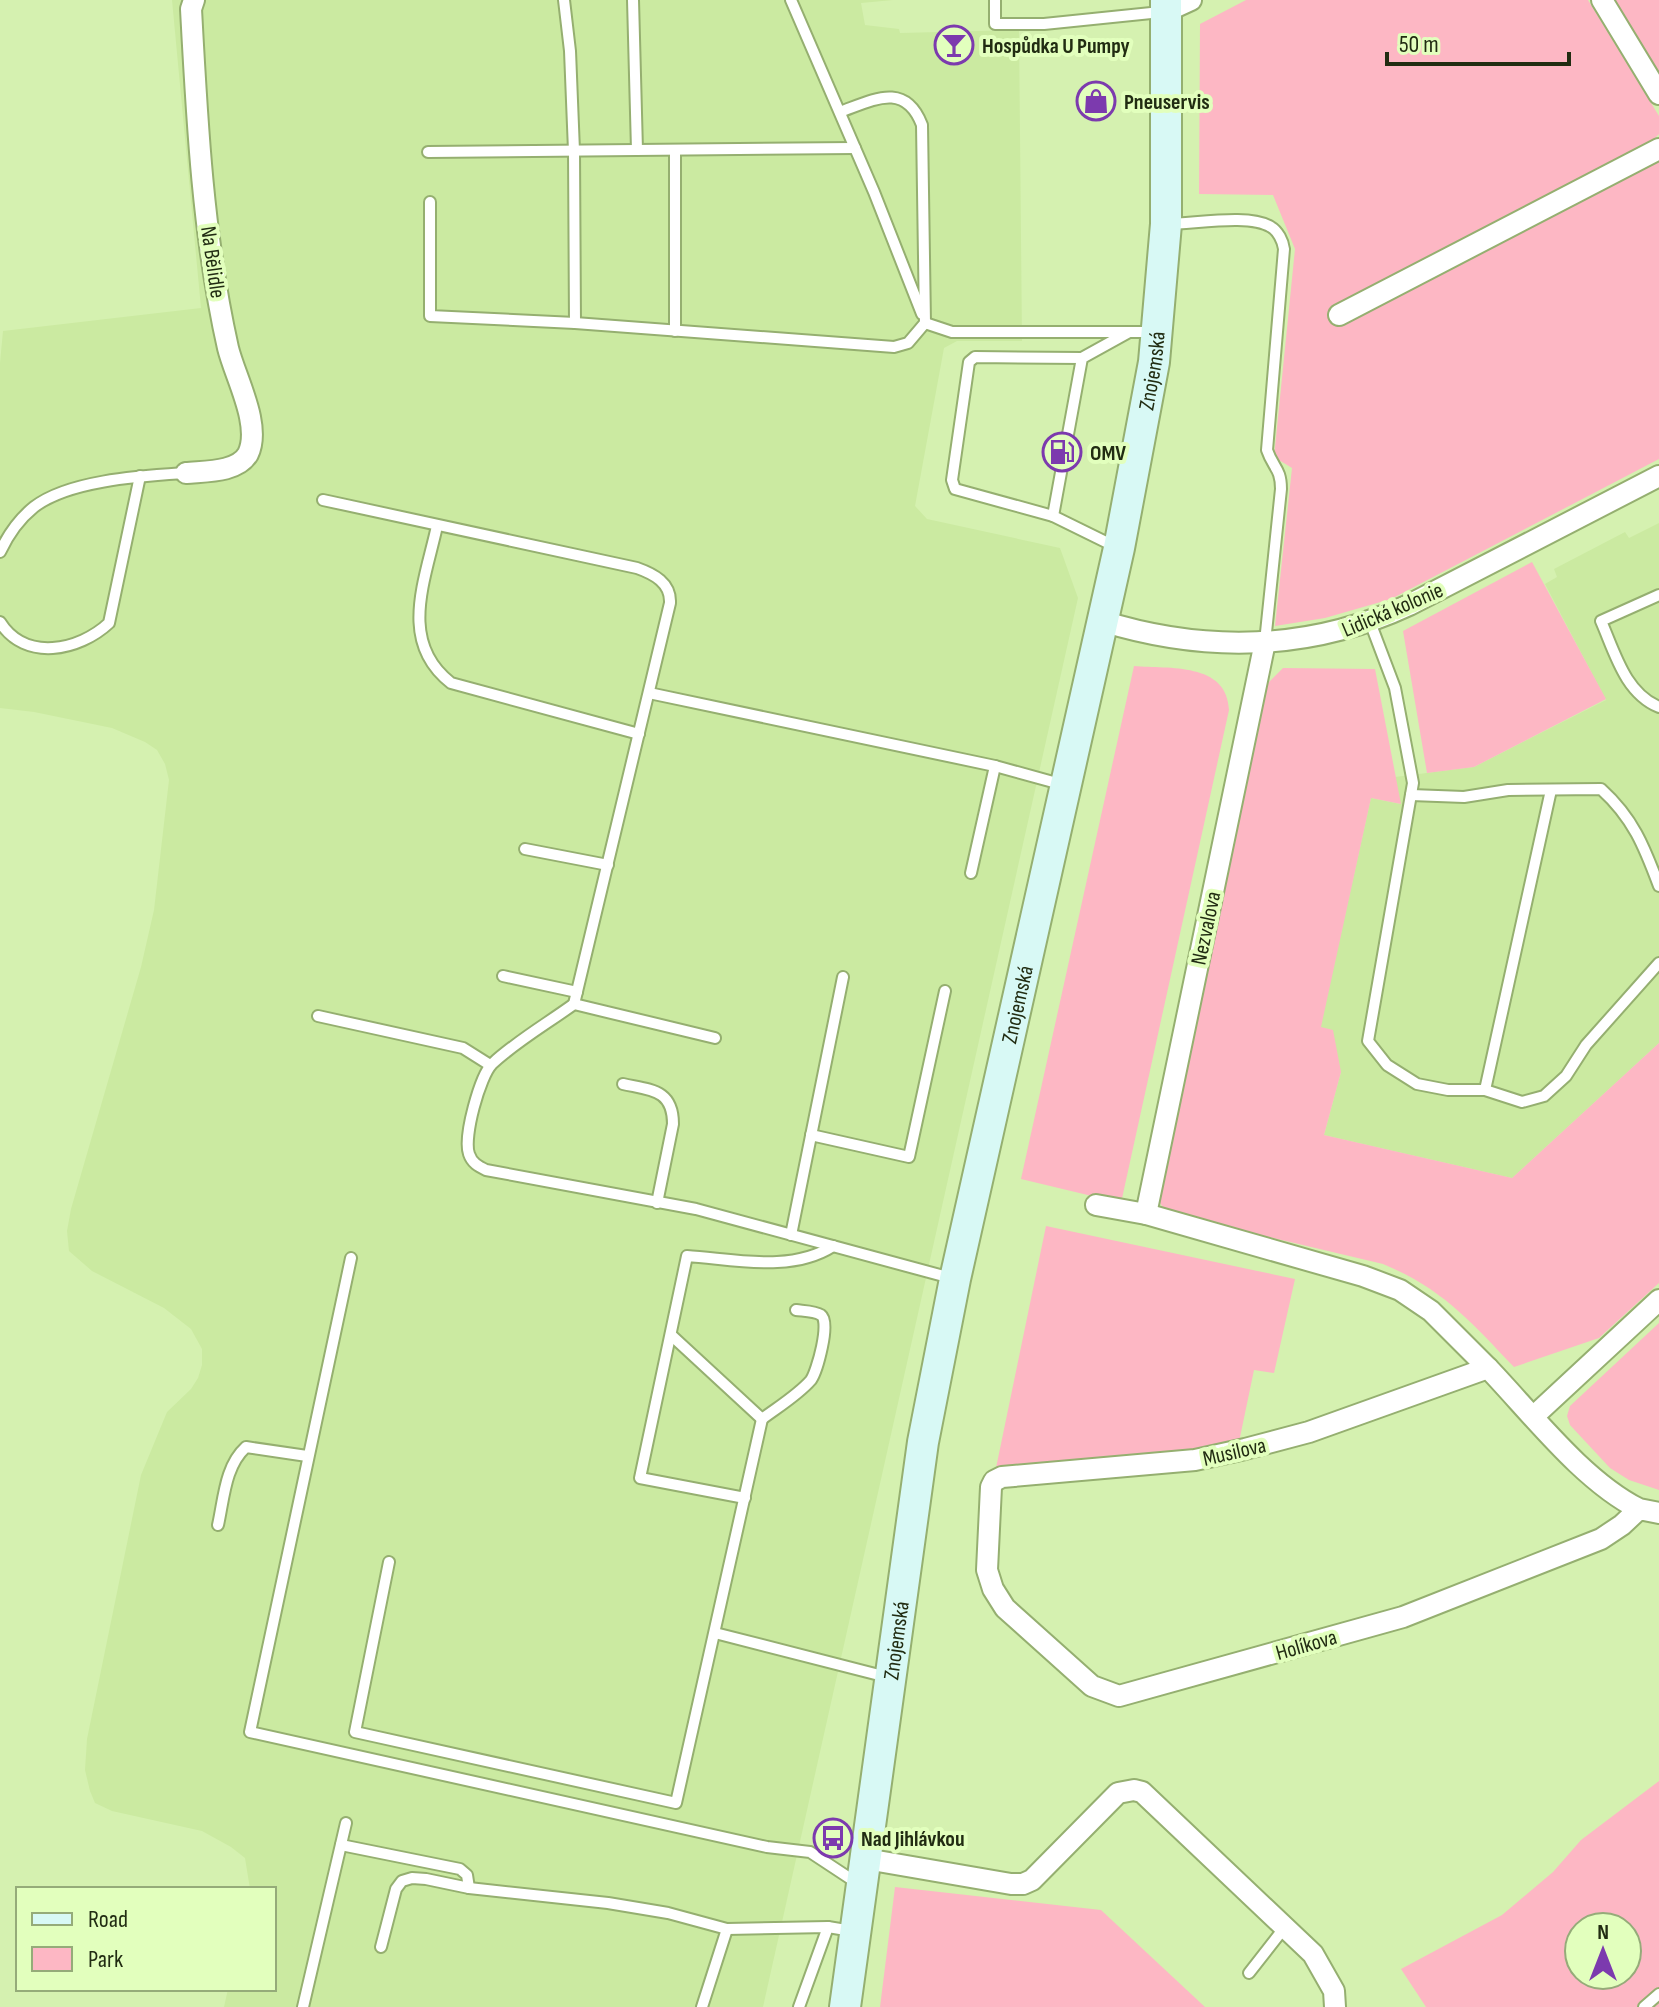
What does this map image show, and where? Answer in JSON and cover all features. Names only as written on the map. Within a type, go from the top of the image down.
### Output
[{"type":"main road","name":"Znojemská","points":[[845,2007],[842,1929],[864,1873],[923,1442],[955,1279],[1119,548],[1143,332],[1166,224],[1175,4]]},
{"type":"street","name":"Na Bělidle","points":[[186,473],[222,469],[243,460],[248,453],[252,430],[230,356],[211,254],[195,83],[191,9],[194,0]]},
{"type":"street","points":[[1602,0],[1659,94]]},
{"type":"street","points":[[1339,315],[1659,149]]},
{"type":"street","name":"Lidická kolonie","points":[[1102,621],[1140,633],[1208,643],[1265,642],[1328,635],[1409,605],[1659,476]]},
{"type":"street","name":"Nezvalova","points":[[1146,1214],[1265,642]]},
{"type":"street","points":[[1096,1205],[1146,1214],[1363,1276],[1400,1290],[1431,1311],[1595,1480],[1615,1497],[1649,1511]]},
{"type":"street","points":[[1534,1416],[1659,1300]]},
{"type":"street","name":"Musilova","points":[[987,1570],[991,1487],[994,1481],[1002,1477],[1195,1460],[1245,1449],[1309,1432],[1488,1368]]},
{"type":"street","name":"Holíkova","points":[[987,1570],[993,1589],[1005,1608],[1092,1686],[1119,1696],[1403,1617],[1601,1539],[1649,1511]]},
{"type":"street","points":[[864,1873],[1023,1884],[1032,1880],[1118,1793],[1142,1792],[1313,1954],[1334,1991],[1335,2007]]},
{"type":"lane","points":[[564,0],[570,51],[574,151],[575,323]]},
{"type":"lane","points":[[633,0],[637,150]]},
{"type":"lane","points":[[791,0],[855,148],[925,323],[952,332],[1143,332]]},
{"type":"lane","points":[[995,0],[995,24],[1044,29],[1175,4]]},
{"type":"lane","points":[[430,202],[430,316],[575,323],[894,347],[908,343],[925,323],[922,125],[909,103],[889,97],[877,98],[840,112]]},
{"type":"lane","points":[[428,152],[855,148]]},
{"type":"lane","points":[[675,150],[675,331]]},
{"type":"lane","points":[[1166,224],[1254,222],[1272,227],[1283,241],[1267,450],[1281,474],[1281,489],[1265,642]]},
{"type":"lane","points":[[1119,548],[1053,516],[955,489],[952,480],[969,362],[975,357],[1082,358],[1143,332]]},
{"type":"lane","points":[[1053,516],[1082,358]]},
{"type":"lane","points":[[0,552],[10,532],[34,507],[54,496],[95,484],[140,476],[186,473]]},
{"type":"lane","points":[[0,622],[22,644],[42,648],[80,643],[109,623],[140,476]]},
{"type":"lane","points":[[323,500],[654,574],[670,594],[574,1004],[490,1065],[480,1086],[468,1142],[469,1154],[475,1164],[486,1170],[696,1209],[955,1279]]},
{"type":"lane","points":[[437,526],[418,616],[426,656],[436,671],[451,683],[639,734]]},
{"type":"lane","points":[[1659,595],[1601,621],[1625,676],[1643,701],[1659,707]]},
{"type":"lane","points":[[1370,622],[1395,688],[1413,783],[1368,1041],[1387,1065],[1417,1084],[1448,1090],[1485,1090],[1522,1102],[1544,1096],[1566,1076],[1586,1045],[1659,963]]},
{"type":"lane","points":[[649,693],[995,766],[1065,786]]},
{"type":"lane","points":[[971,873],[995,766]]},
{"type":"lane","points":[[1411,795],[1464,797],[1508,790],[1601,789],[1622,808],[1643,843],[1659,886]]},
{"type":"lane","points":[[1485,1090],[1551,790]]},
{"type":"lane","points":[[525,849],[608,865]]},
{"type":"lane","points":[[503,976],[577,992]]},
{"type":"lane","points":[[791,1235],[843,977]]},
{"type":"lane","points":[[811,1135],[909,1157],[945,991]]},
{"type":"lane","points":[[574,1004],[715,1038]]},
{"type":"lane","points":[[318,1016],[463,1048],[490,1065]]},
{"type":"lane","points":[[623,1084],[659,1092],[669,1100],[673,1112],[657,1203]]},
{"type":"lane","points":[[745,1498],[640,1478],[687,1256],[792,1262],[818,1255],[833,1246]]},
{"type":"lane","points":[[351,1258],[250,1732],[767,1847],[810,1852],[864,1873]]},
{"type":"lane","points":[[389,1562],[355,1732],[676,1803],[762,1419],[808,1383],[815,1373],[825,1319],[820,1314],[796,1310]]},
{"type":"lane","points":[[671,1335],[762,1419]]},
{"type":"lane","points":[[218,1525],[235,1456],[246,1447],[307,1456]]},
{"type":"lane","points":[[715,1633],[891,1678]]},
{"type":"lane","points":[[307,2006],[346,1823]]},
{"type":"lane","points":[[341,1845],[460,1869],[467,1875],[469,1888]]},
{"type":"lane","points":[[381,1947],[396,1889],[402,1881],[412,1878],[668,1913],[727,1929],[842,1929],[799,2007]]},
{"type":"lane","points":[[1249,1973],[1285,1927]]},
{"type":"lane","points":[[702,2007],[727,1929]]},
{"type":"lane","points":[[1644,2007],[1659,1994]]},
{"type":"shaded area","points":[[172,0],[893,0],[861,3],[865,25],[899,29],[900,33],[1019,30],[1022,341],[957,341],[944,348],[915,506],[927,519],[1060,548],[1078,598],[763,2007],[224,2007],[228,1991],[276,1991],[276,1887],[250,1887],[245,1858],[202,1831],[112,1811],[95,1803],[90,1791],[85,1770],[87,1739],[141,1475],[167,1412],[191,1389],[202,1365],[202,1349],[191,1329],[164,1308],[92,1271],[69,1251],[67,1231],[154,910],[169,780],[157,750],[145,742],[112,728],[0,708],[0,363],[3,331],[201,308]]},
{"type":"shaded area","points":[[1659,523],[1659,1043],[1512,1178],[1324,1135],[1341,1072],[1320,1028],[1371,798],[1400,804],[1395,777],[1474,767],[1606,700],[1545,584],[1557,577],[1554,569],[1625,532],[1629,538]]},
{"type":"green space","points":[[1246,0],[1588,0],[1659,116],[1659,134],[1654,139],[1335,307],[1334,326],[1659,157],[1659,459],[1391,599],[1325,618],[1275,626],[1292,468],[1274,457],[1295,249],[1273,195],[1199,194],[1200,24]]},
{"type":"green space","points":[[1611,0],[1659,0],[1659,74]]},
{"type":"green space","points":[[1532,562],[1606,699],[1474,767],[1427,773],[1403,631]]},
{"type":"green space","points":[[1134,666],[1194,671],[1207,676],[1218,683],[1226,694],[1229,710],[1121,1203],[1021,1179]]},
{"type":"green space","points":[[1283,668],[1375,669],[1401,804],[1371,798],[1321,1027],[1333,1030],[1341,1072],[1324,1135],[1512,1178],[1659,1043],[1659,1283],[1599,1338],[1514,1367],[1439,1295],[1404,1274],[1383,1264],[1167,1213],[1155,1196],[1268,683]]},
{"type":"green space","points":[[1046,1226],[1295,1279],[1274,1373],[1254,1370],[1239,1442],[1157,1455],[996,1468]]},
{"type":"green space","points":[[1659,1323],[1659,1490],[1629,1480],[1610,1468],[1570,1425],[1567,1416],[1570,1406]]},
{"type":"green space","points":[[1659,1781],[1659,2007],[1426,2007],[1401,1969],[1502,1915],[1553,1872],[1581,1840]]},
{"type":"green space","points":[[895,1887],[1101,1910],[1205,2007],[880,2007]]},
{"type":"place","name":"Hospůdka U Pumpy","points":[[954,45]]},
{"type":"place","name":"Pneuservis","points":[[1096,101]]},
{"type":"place","name":"OMV","points":[[1062,452]]},
{"type":"place","name":"Nad Jihlávkou","points":[[833,1838]]}]
